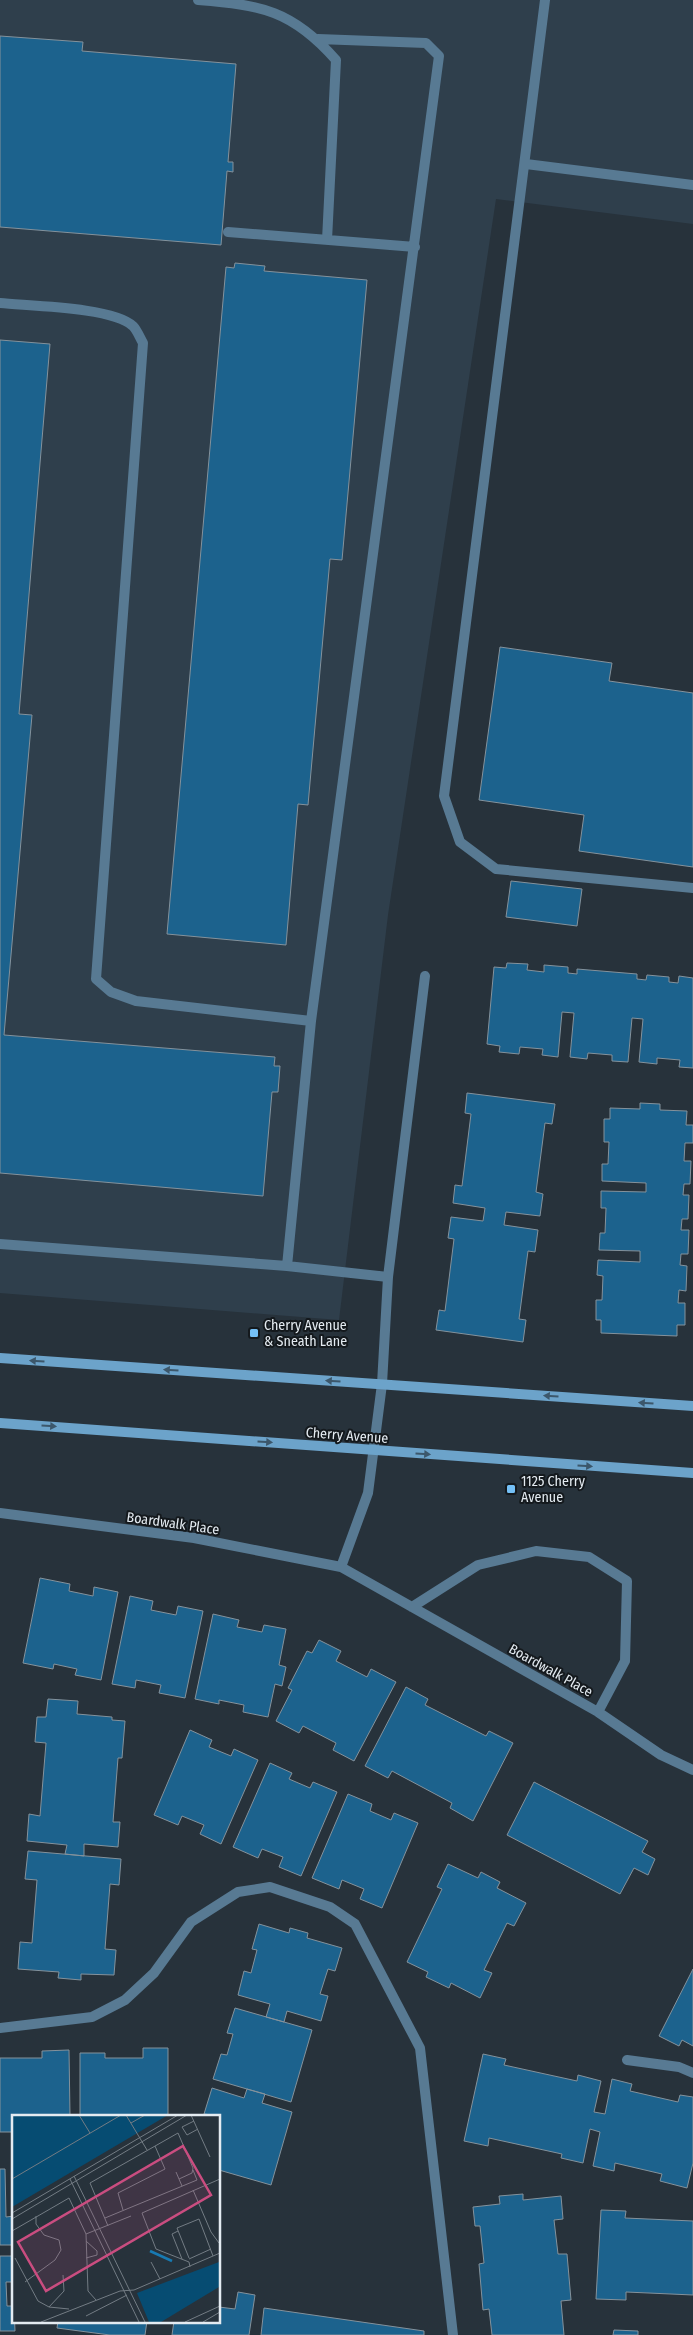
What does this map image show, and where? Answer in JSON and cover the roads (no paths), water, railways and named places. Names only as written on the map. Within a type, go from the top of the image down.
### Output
[{"type":"street","points":[[198,0],[251,4],[275,13],[318,39],[336,60],[327,240]]},
{"type":"street","points":[[545,0],[526,164],[444,796],[460,842],[496,869],[693,888]]},
{"type":"street","points":[[287,1266],[311,1021],[415,247],[438,56],[426,43],[318,39]]},
{"type":"street","points":[[526,164],[693,185]]},
{"type":"street","points":[[228,232],[415,247]]},
{"type":"street","points":[[0,303],[98,312],[129,323],[143,343],[96,978],[111,992],[136,1001],[311,1021]]},
{"type":"street","points":[[341,1567],[368,1492],[374,1450],[382,1384],[388,1278],[425,976]]},
{"type":"street","points":[[0,1244],[287,1266],[388,1278]]},
{"type":"street","points":[[0,1358],[693,1406]]},
{"type":"street","name":"Cherry Avenue","points":[[0,1423],[693,1473]]},
{"type":"street","name":"Boardwalk Place","points":[[0,1514],[194,1538],[341,1567],[598,1712],[661,1755],[693,1770]]},
{"type":"street","name":"Boardwalk Place","points":[[412,1607],[478,1565],[536,1551],[589,1557],[627,1581],[625,1661],[598,1712]]},
{"type":"street","points":[[0,2028],[92,2018],[125,2000],[154,1973],[191,1922],[238,1892],[270,1888],[330,1906],[355,1924],[420,2048],[454,2335]]},
{"type":"street","points":[[627,2060],[679,2067],[693,2073]]},
{"type":"place","name":"Cherry Avenue & Sneath Lane","points":[[254,1333]]},
{"type":"place","name":"1125 Cherry Avenue","points":[[511,1489]]}]
